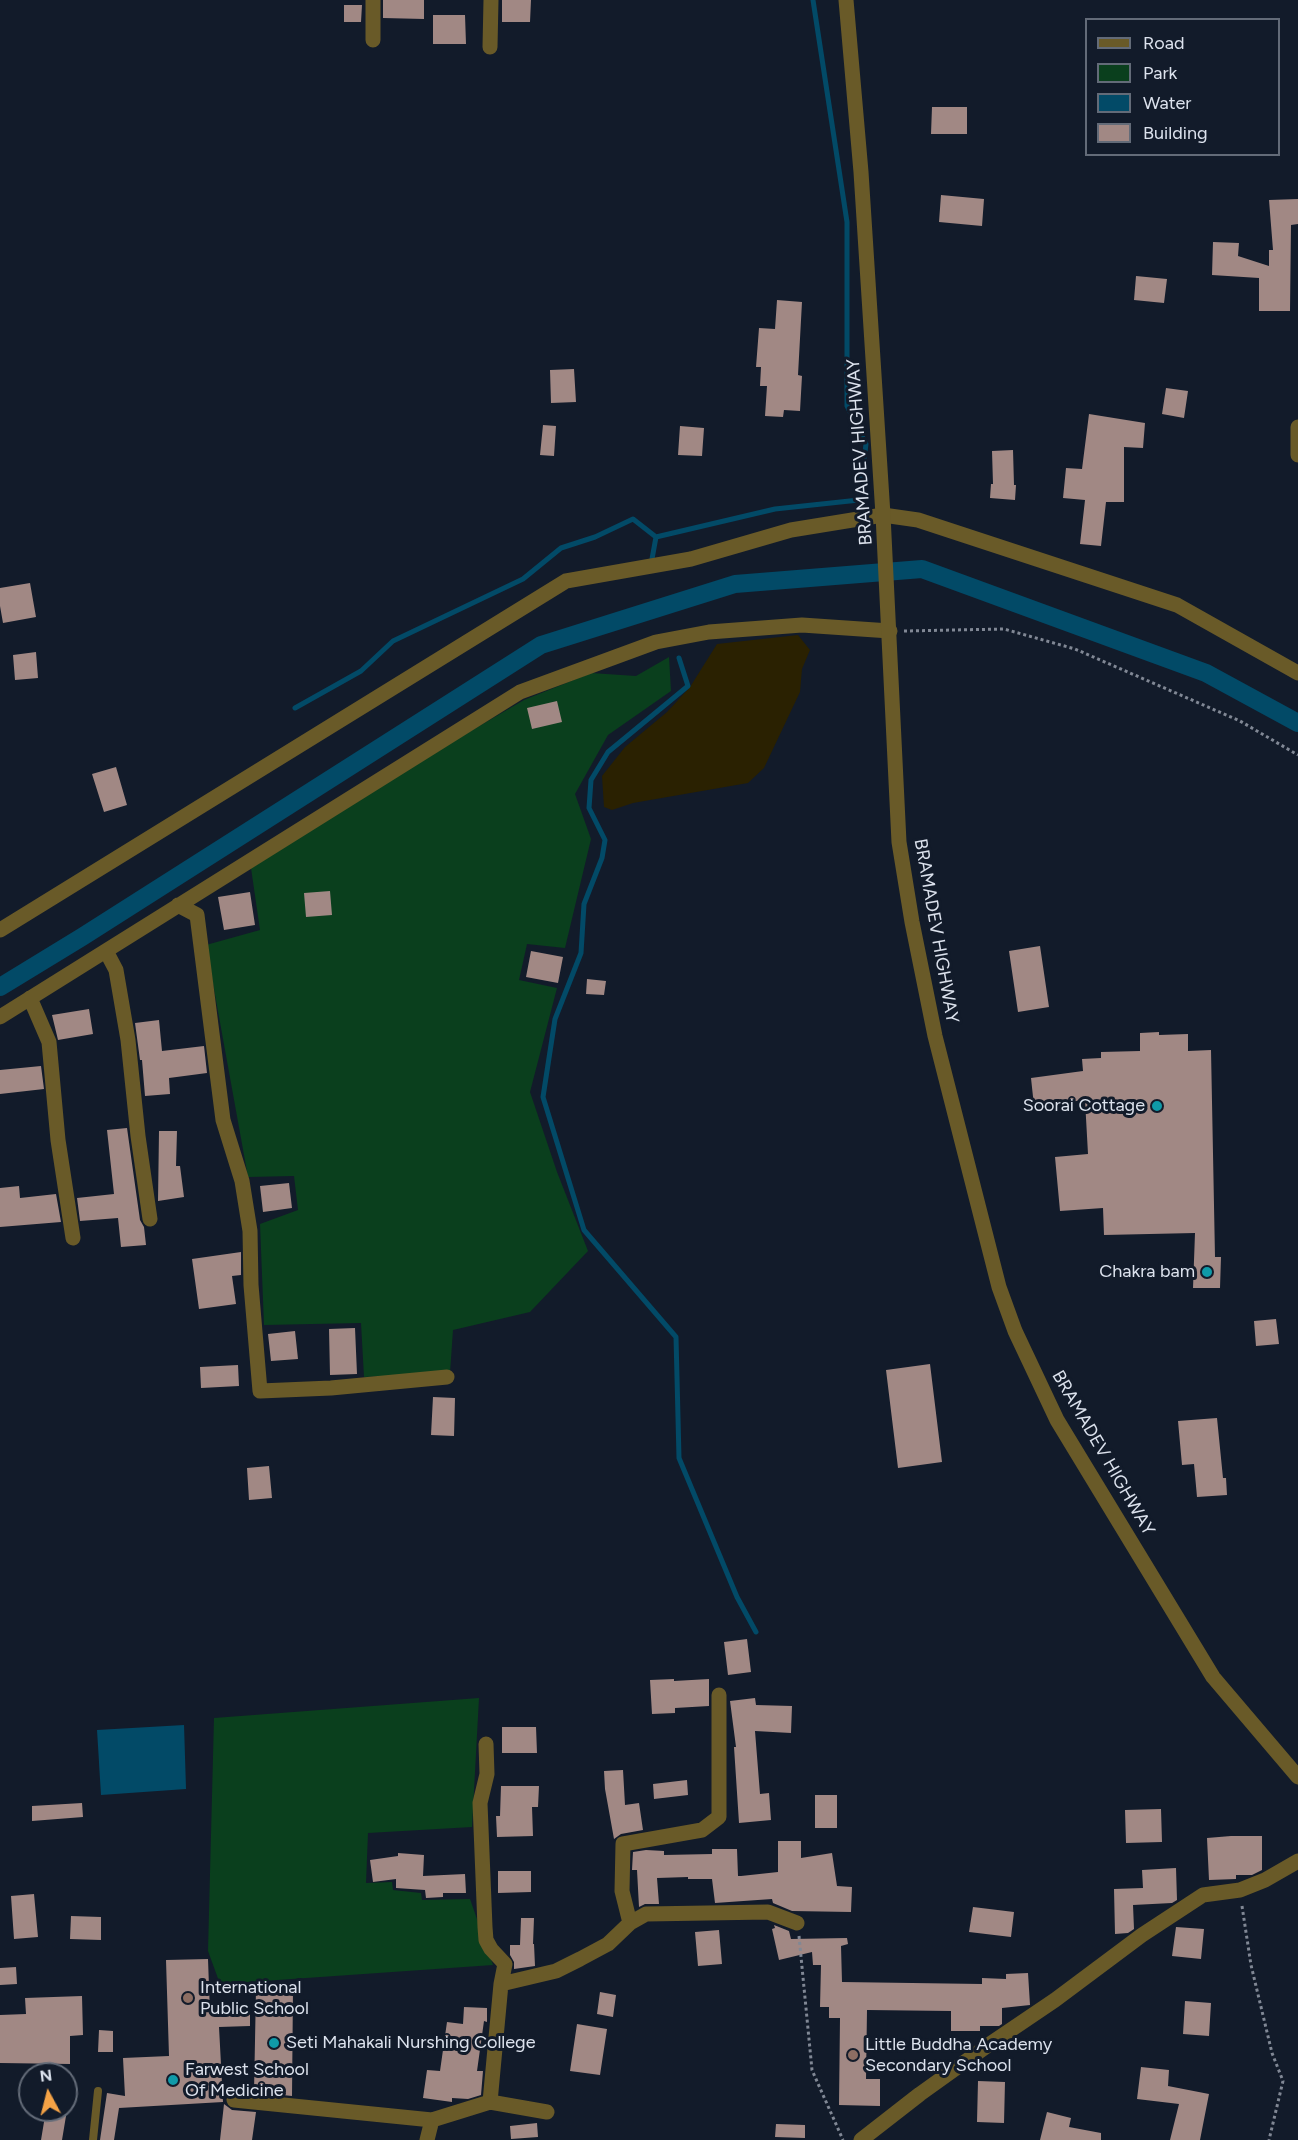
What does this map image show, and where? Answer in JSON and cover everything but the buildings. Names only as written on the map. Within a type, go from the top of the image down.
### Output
[{"type":"street","points":[[373,0],[373,40]]},
{"type":"street","points":[[490,47],[491,0]]},
{"type":"street","name":"BRAMADEV HIGHWAY","points":[[846,0],[861,172],[884,519],[899,842],[912,922],[935,1036],[999,1287],[1015,1331],[1058,1420],[1213,1677],[1298,1777]]},
{"type":"street","points":[[1298,434],[1298,454]]},
{"type":"street","points":[[0,930],[566,581],[691,559],[791,530],[884,519],[918,520],[1177,605],[1298,673]]},
{"type":"street","points":[[0,1017],[520,693],[656,642],[709,632],[802,625],[890,626]]},
{"type":"street","points":[[178,905],[197,915],[223,1120],[242,1181],[250,1231],[251,1285],[260,1391],[331,1388],[447,1377]]},
{"type":"street","points":[[106,951],[116,970],[128,1040],[150,1219]]},
{"type":"street","points":[[30,998],[49,1042],[57,1140],[73,1238]]},
{"type":"street","points":[[630,1923],[622,1892],[623,1844],[702,1830],[719,1817],[719,1695]]},
{"type":"street","points":[[486,1744],[487,1774],[480,1803],[486,1940],[505,1964],[501,1984],[490,2102]]},
{"type":"street","points":[[861,2140],[1142,1935],[1203,1895],[1240,1890],[1265,1880],[1298,1861]]},
{"type":"street","points":[[501,1984],[556,1971],[608,1944],[630,1923],[646,1914],[768,1912],[797,1923]]},
{"type":"street","points":[[234,2100],[432,2120],[490,2102],[547,2112]]},
{"type":"street","points":[[427,2140],[432,2120]]},
{"type":"lane","points":[[93,2140],[98,2091]]},
{"type":"path","points":[[890,626],[1004,629],[1075,649],[1240,721],[1298,755]]},
{"type":"path","points":[[1240,1890],[1251,1965],[1272,2053],[1283,2081],[1269,2140]]},
{"type":"path","points":[[797,1923],[812,2070],[843,2140]]},
{"type":"green space","points":[[669,657],[671,691],[608,735],[575,794],[591,839],[565,948],[527,944],[519,980],[557,988],[530,1092],[557,1172],[588,1251],[530,1312],[453,1330],[450,1373],[364,1377],[361,1323],[264,1325],[260,1224],[298,1210],[294,1176],[248,1177],[206,945],[260,930],[251,868],[421,760],[524,700],[591,673],[636,676]]},
{"type":"green space","points":[[479,1698],[472,1827],[368,1833],[366,1883],[392,1882],[393,1890],[421,1893],[422,1900],[470,1899],[493,1965],[220,1984],[208,1951],[214,1718]]},
{"type":"sand","points":[[798,635],[810,650],[802,669],[800,692],[764,768],[748,783],[633,803],[612,810],[604,807],[602,776],[625,747],[667,712],[690,687],[717,644]]},
{"type":"water","points":[[184,1725],[186,1789],[101,1795],[97,1730]]},
{"type":"waterway","points":[[656,537],[775,509],[859,500],[866,444],[847,406],[847,222],[813,0]]},
{"type":"waterway","points":[[295,708],[361,671],[393,641],[523,579],[561,548],[595,537],[633,519],[656,537],[652,559]]},
{"type":"waterway","points":[[0,987],[541,645],[735,584],[922,569],[1206,673],[1298,723]]},
{"type":"waterway","points":[[679,658],[688,686],[608,752],[591,780],[589,808],[605,840],[602,858],[584,904],[581,953],[555,1019],[543,1097],[584,1230],[676,1337],[679,1458],[737,1597],[756,1632]]},
{"type":"place","name":"Soorai Cottage","points":[[1157,1106]]},
{"type":"place","name":"Chakra bam","points":[[1207,1272]]},
{"type":"place","name":"International Public School","points":[[188,1998]]},
{"type":"place","name":"Seti Mahakali Nurshing College","points":[[274,2043]]},
{"type":"place","name":"Little Buddha Academy Secondary School","points":[[853,2055]]},
{"type":"place","name":"Farwest School Of Medicine","points":[[173,2080]]}]
